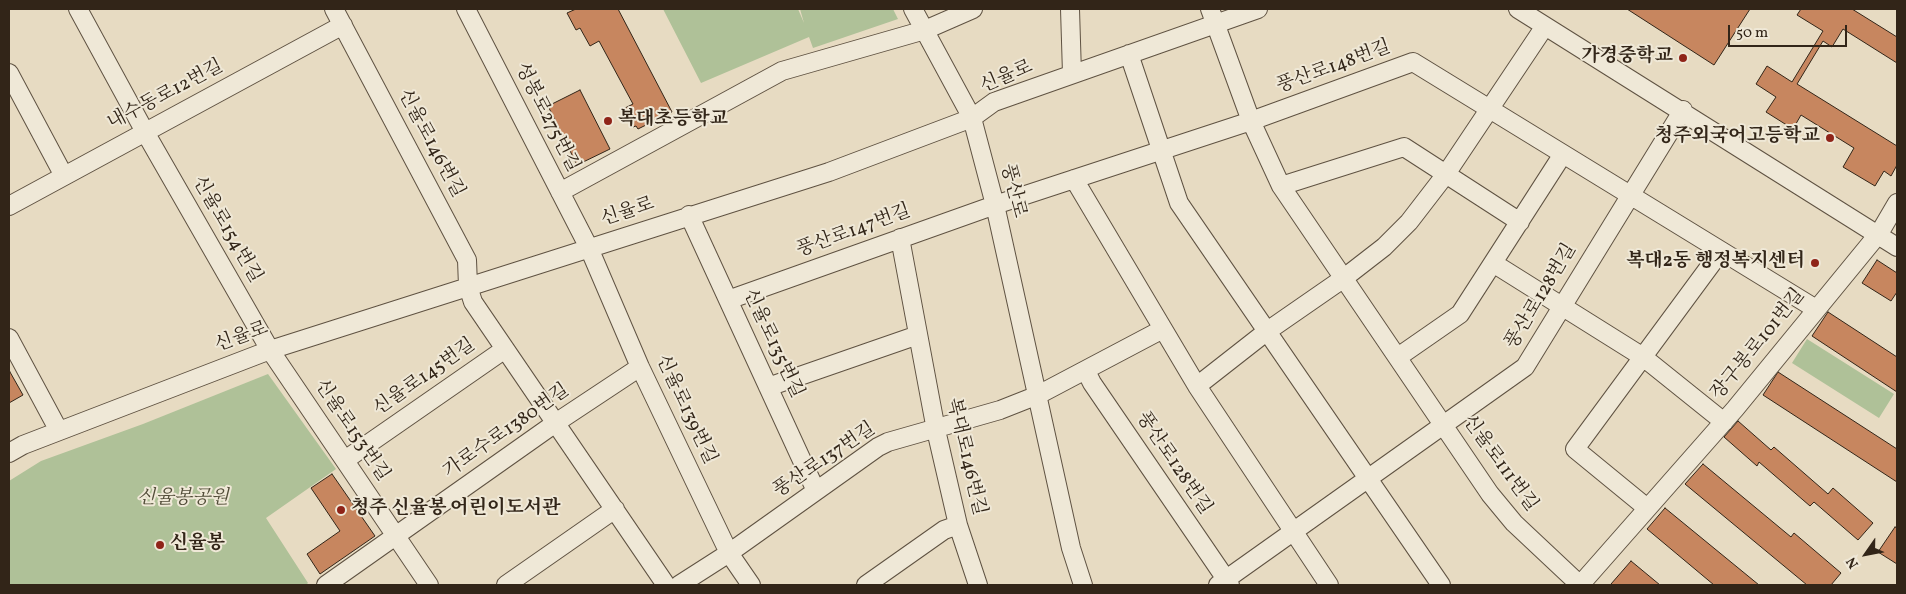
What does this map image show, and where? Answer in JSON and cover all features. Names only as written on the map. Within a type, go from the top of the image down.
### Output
[{"type":"street","name":"신율로154번길","points":[[78,9],[145,132],[270,350]]},
{"type":"street","name":"신율로146번길","points":[[334,9],[467,260],[468,286]]},
{"type":"street","name":"성봉로275번길","points":[[466,9],[589,248]]},
{"type":"street","name":"풍산로","points":[[914,9],[972,118],[1038,395],[1071,548],[1083,585]]},
{"type":"street","points":[[560,192],[782,71],[925,30],[973,9]]},
{"type":"street","points":[[1070,9],[1072,74]]},
{"type":"street","name":"신율로","points":[[9,453],[23,445],[270,350],[829,172],[972,118],[994,102],[1129,54],[1212,16],[1258,9]]},
{"type":"street","points":[[1518,9],[1683,110],[1897,247]]},
{"type":"street","name":"신율로111번길","points":[[1212,16],[1251,121],[1281,186],[1490,494],[1514,523],[1580,585]]},
{"type":"street","name":"내수동로12번길","points":[[9,206],[343,25]]},
{"type":"street","points":[[1197,386],[1266,332],[1344,278],[1384,247],[1410,222],[1446,174],[1545,26]]},
{"type":"street","points":[[1129,54],[1179,203],[1367,480],[1441,585]]},
{"type":"street","name":"풍산로148번길","points":[[994,205],[1251,121],[1413,62],[1816,309]]},
{"type":"street","points":[[9,73],[64,176]]},
{"type":"street","name":"풍산로128번길","points":[[1086,371],[1097,391],[1224,583],[1292,532],[1525,367],[1683,110]]},
{"type":"street","points":[[1281,186],[1404,147],[1520,222]]},
{"type":"street","points":[[1398,357],[1460,314],[1563,154]]},
{"type":"street","points":[[1074,179],[1197,386],[1292,532],[1329,585]]},
{"type":"street","name":"장구봉로101번길","points":[[1580,585],[1724,422],[1878,234],[1897,202]]},
{"type":"street","name":"풍산로147번길","points":[[728,300],[994,205]]},
{"type":"street","name":"신율로135번길","points":[[689,216],[816,491]]},
{"type":"street","name":"복대로146번길","points":[[900,238],[936,430],[958,525],[978,585]]},
{"type":"street","name":"신율로139번길","points":[[589,248],[640,366],[729,553],[751,585]]},
{"type":"street","points":[[1647,508],[1575,449],[1721,251]]},
{"type":"street","points":[[1493,264],[1562,305],[1643,357],[1724,422]]},
{"type":"street","name":"신율로145번길","points":[[468,286],[473,302],[557,422],[666,585]]},
{"type":"street","points":[[1038,395],[1163,329]]},
{"type":"street","points":[[768,387],[918,335]]},
{"type":"street","points":[[9,338],[59,431]]},
{"type":"street","name":"신율로145번길","points":[[345,460],[505,349]]},
{"type":"street","name":"신율로153번길","points":[[270,350],[429,585]]},
{"type":"street","name":"가로수로1380번길","points":[[326,585],[557,422],[640,366]]},
{"type":"street","name":"풍산로137번길","points":[[679,585],[729,553],[878,447],[888,442],[936,430],[1000,410],[1038,395]]},
{"type":"street","points":[[506,585],[616,509]]},
{"type":"street","points":[[866,585],[944,530],[958,525]]},
{"type":"green space","points":[[663,9],[798,9],[804,23],[800,9],[893,9],[898,19],[813,48],[809,37],[701,83]]},
{"type":"green space","points":[[1807,339],[1894,394],[1879,418],[1792,363]]},
{"type":"green space","name":"신율봉공원","points":[[268,374],[336,469],[266,518],[308,583],[306,585],[9,585],[9,481],[41,461],[143,424]]},
{"type":"building","points":[[576,9],[618,9],[672,112],[638,129],[636,126],[633,127],[623,109],[633,104],[599,41],[590,46],[580,28],[576,30],[567,13]]},
{"type":"building","name":"가경중학교","points":[[1627,9],[1750,9],[1714,65]]},
{"type":"building","name":"청주외국어고등학교","points":[[1801,9],[1852,9],[1897,37],[1897,63],[1843,29],[1832,47],[1823,41],[1797,84],[1897,146],[1897,165],[1891,176],[1884,171],[1875,186],[1843,167],[1854,148],[1801,115],[1793,129],[1766,112],[1776,97],[1756,84],[1767,66],[1792,82],[1823,31],[1797,15]]},
{"type":"building","points":[[580,90],[610,149],[577,165],[548,106]]},
{"type":"building","points":[[1877,260],[1897,273],[1897,292],[1891,301],[1862,283]]},
{"type":"building","points":[[1828,312],[1897,357],[1897,392],[1812,336]]},
{"type":"building","points":[[1778,372],[1897,449],[1897,482],[1763,395]]},
{"type":"building","points":[[9,373],[23,395],[9,403]]},
{"type":"building","points":[[1738,421],[1771,450],[1774,447],[1828,494],[1833,488],[1873,523],[1858,540],[1814,502],[1810,506],[1759,462],[1757,466],[1724,437]]},
{"type":"building","points":[[1703,464],[1791,537],[1794,533],[1841,573],[1831,585],[1807,585],[1685,484]]},
{"type":"building","name":"청주 신율봉 어린이도서관","points":[[332,474],[375,536],[320,574],[307,554],[340,531],[311,488]]},
{"type":"building","points":[[1665,508],[1759,585],[1714,585],[1647,529]]},
{"type":"building","points":[[1895,527],[1897,528],[1897,564],[1878,552]]},
{"type":"building","points":[[1631,561],[1660,585],[1611,584]]},
{"type":"place","name":"가경중학교","points":[[1683,58]]},
{"type":"place","name":"복대초등학교","points":[[608,121]]},
{"type":"place","name":"청주외국어고등학교","points":[[1830,138]]},
{"type":"place","name":"복대2동 행정복지센터","points":[[1815,263]]},
{"type":"place","name":"청주 신율봉 어린이도서관","points":[[341,510]]},
{"type":"place","name":"신율봉","points":[[160,545]]}]
